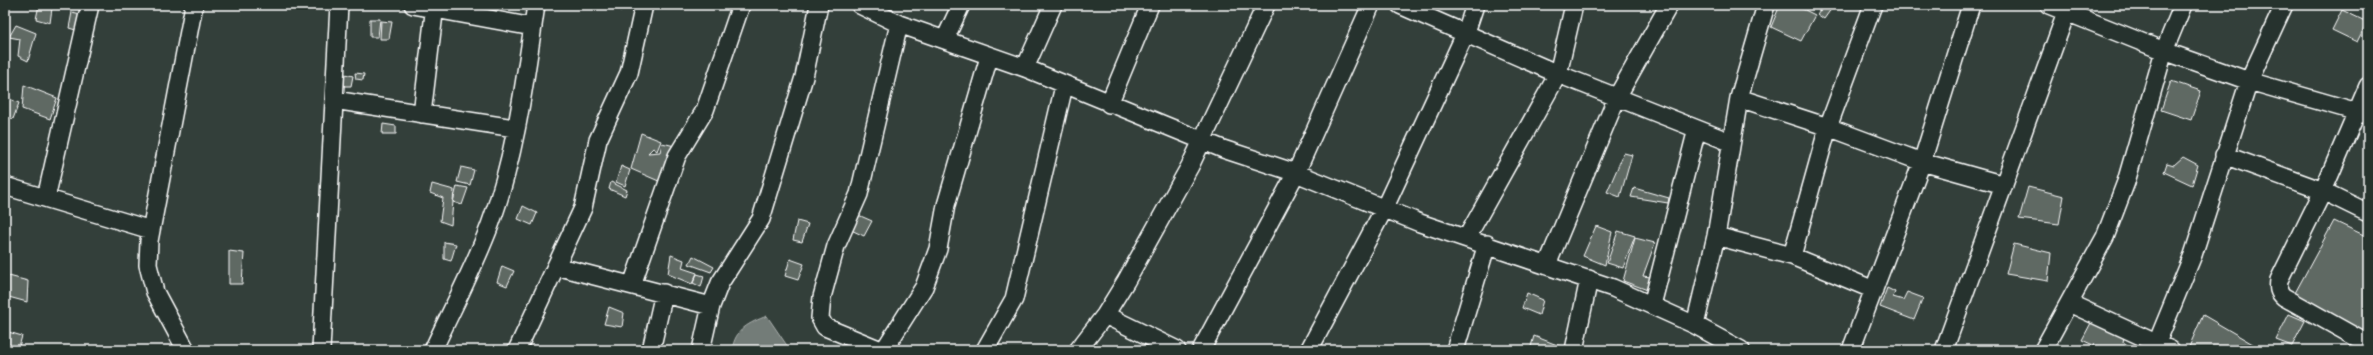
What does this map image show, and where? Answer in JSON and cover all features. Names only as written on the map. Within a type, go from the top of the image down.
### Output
[{"type":"street","points":[[46,198],[90,5]]},
{"type":"street","points":[[186,350],[155,292],[148,265],[151,230],[194,5]]},
{"type":"street","points":[[321,350],[340,5]]},
{"type":"street","points":[[413,5],[435,7],[533,27]]},
{"type":"street","points":[[434,350],[490,225],[507,167],[536,5]]},
{"type":"street","points":[[517,350],[583,208],[598,140],[629,73],[644,5]]},
{"type":"street","points":[[632,285],[677,156],[705,110],[742,5]]},
{"type":"street","points":[[701,350],[712,306],[720,283],[761,218],[804,77],[819,5]]},
{"type":"street","points":[[945,39],[961,5]]},
{"type":"street","points":[[1025,68],[1053,5]]},
{"type":"street","points":[[1109,104],[1150,5]]},
{"type":"street","points":[[1078,350],[1105,315],[1126,281],[1190,166],[1266,5]]},
{"type":"street","points":[[1201,350],[1296,173],[1371,5]]},
{"type":"street","points":[[1400,5],[1466,32],[1558,74],[1730,142]]},
{"type":"street","points":[[1309,350],[1384,209],[1466,32],[1475,5]]},
{"type":"street","points":[[1467,237],[1558,74],[1574,5]]},
{"type":"street","points":[[1547,265],[1617,97],[1669,5]]},
{"type":"street","points":[[1695,325],[1716,236],[1730,142],[1739,98],[1766,5]]},
{"type":"street","points":[[1792,256],[1828,127],[1873,5]]},
{"type":"street","points":[[1851,350],[1922,162],[1971,5]]},
{"type":"street","points":[[2050,5],[2068,8],[2164,51],[2249,81],[2362,112]]},
{"type":"street","points":[[2044,350],[2105,237],[2123,189],[2164,51],[2183,5]]},
{"type":"street","points":[[2069,303],[2161,348],[2193,255],[2249,81],[2284,5]]},
{"type":"street","points":[[865,6],[899,24],[1025,68],[1109,104],[1202,140],[1296,173],[1420,223],[1467,237],[1589,279],[1652,305],[1695,325],[1717,343],[1741,350]]},
{"type":"street","points":[[422,114],[435,7]]},
{"type":"street","points":[[1944,350],[2068,8]]},
{"type":"street","points":[[880,350],[825,326],[820,318],[822,297],[836,246],[859,194],[899,24]]},
{"type":"street","points":[[884,350],[924,287],[938,249],[946,205],[990,57]]},
{"type":"street","points":[[985,350],[1014,299],[1064,86]]},
{"type":"street","points":[[2368,86],[2362,112],[2279,280],[2280,293],[2368,344]]},
{"type":"street","points":[[1739,98],[1828,127],[1922,162],[2004,185]]},
{"type":"street","points":[[334,100],[515,128]]},
{"type":"street","points":[[1652,305],[1697,129]]},
{"type":"street","points":[[2224,155],[2323,191],[2368,213]]},
{"type":"street","points":[[5,186],[151,230]]},
{"type":"street","points":[[1716,236],[1792,256],[1874,290]]},
{"type":"street","points":[[1455,350],[1487,244]]},
{"type":"street","points":[[556,266],[712,306]]},
{"type":"street","points":[[1574,350],[1589,279]]},
{"type":"street","points":[[651,350],[664,293]]},
{"type":"street","points":[[1105,315],[1177,350]]},
{"type":"shaded area","points":[[767,316],[790,350],[732,350],[736,337],[744,328],[754,321]]},
{"type":"building","points":[[39,5],[52,8],[50,23],[36,19]]},
{"type":"building","points":[[613,5],[622,5],[621,11],[612,8]]},
{"type":"building","points":[[1780,5],[1795,5],[1815,15],[1801,41],[1771,27]]},
{"type":"building","points":[[1819,5],[1834,5],[1824,19],[1817,14],[1823,6]]},
{"type":"building","points":[[2342,10],[2367,22],[2357,42],[2332,30]]},
{"type":"building","points":[[72,12],[81,14],[79,31],[69,28]]},
{"type":"building","points":[[370,19],[380,19],[378,37],[370,37]]},
{"type":"building","points":[[381,21],[392,22],[389,39],[380,39]]},
{"type":"building","points":[[16,25],[36,33],[28,61],[18,56],[20,39],[9,37]]},
{"type":"building","points":[[341,73],[353,76],[351,86],[344,86],[344,80],[341,79]]},
{"type":"building","points":[[355,73],[364,74],[363,80],[356,79]]},
{"type":"building","points":[[2171,81],[2201,91],[2191,120],[2161,110]]},
{"type":"building","points":[[24,85],[57,98],[50,119],[22,109]]},
{"type":"building","points":[[5,97],[19,103],[13,119],[5,115]]},
{"type":"building","points":[[383,124],[396,126],[396,134],[382,134]]},
{"type":"building","points":[[641,133],[661,141],[657,151],[653,148],[648,153],[660,152],[662,143],[675,146],[661,182],[631,169]]},
{"type":"building","points":[[1624,153],[1632,155],[1620,197],[1607,192]]},
{"type":"building","points":[[2183,157],[2198,165],[2192,185],[2164,172],[2167,163],[2174,165]]},
{"type":"building","points":[[621,166],[630,170],[625,186],[616,182]]},
{"type":"building","points":[[461,167],[474,170],[470,185],[457,182]]},
{"type":"building","points":[[611,182],[627,190],[625,196],[609,189]]},
{"type":"building","points":[[432,184],[454,190],[451,225],[440,221],[443,198],[430,193]]},
{"type":"building","points":[[457,186],[468,188],[462,205],[453,202]]},
{"type":"building","points":[[2028,187],[2064,196],[2059,224],[2019,219]]},
{"type":"building","points":[[1634,188],[1669,198],[1668,203],[1631,197]]},
{"type":"building","points":[[523,206],[537,213],[532,225],[518,219]]},
{"type":"building","points":[[856,214],[872,221],[864,236],[849,229]]},
{"type":"building","points":[[797,221],[808,224],[802,242],[793,240]]},
{"type":"building","points":[[2334,221],[2368,237],[2368,338],[2295,293]]},
{"type":"building","points":[[1596,226],[1612,232],[1605,265],[1583,256]]},
{"type":"building","points":[[1618,231],[1635,236],[1623,268],[1607,263]]},
{"type":"building","points":[[1635,238],[1655,243],[1643,276],[1658,278],[1653,292],[1623,281]]},
{"type":"building","points":[[444,242],[456,244],[451,261],[444,259]]},
{"type":"building","points":[[2014,244],[2051,253],[2048,281],[2006,274]]},
{"type":"building","points":[[229,251],[244,253],[242,284],[229,284]]},
{"type":"building","points":[[671,255],[684,260],[682,268],[697,273],[692,284],[668,274]]},
{"type":"building","points":[[693,256],[714,267],[711,272],[689,264]]},
{"type":"building","points":[[790,259],[804,264],[798,280],[785,276]]},
{"type":"building","points":[[502,266],[514,271],[507,286],[497,282]]},
{"type":"building","points":[[697,274],[704,276],[701,287],[693,283]]},
{"type":"building","points":[[5,275],[28,281],[27,302],[5,296]]},
{"type":"building","points":[[1887,288],[1895,292],[1893,297],[1903,300],[1907,292],[1923,298],[1914,320],[1880,307]]},
{"type":"building","points":[[1527,293],[1543,300],[1539,315],[1522,308]]},
{"type":"building","points":[[609,307],[624,313],[622,327],[604,324]]},
{"type":"building","points":[[2289,314],[2305,321],[2292,346],[2276,340]]},
{"type":"building","points":[[2203,315],[2263,350],[2195,350],[2189,347]]},
{"type":"building","points":[[2092,321],[2124,337],[2123,342],[2136,350],[2104,350],[2082,340]]},
{"type":"building","points":[[5,331],[22,336],[18,350],[5,350]]},
{"type":"building","points":[[1534,336],[1570,350],[1530,350]]}]
